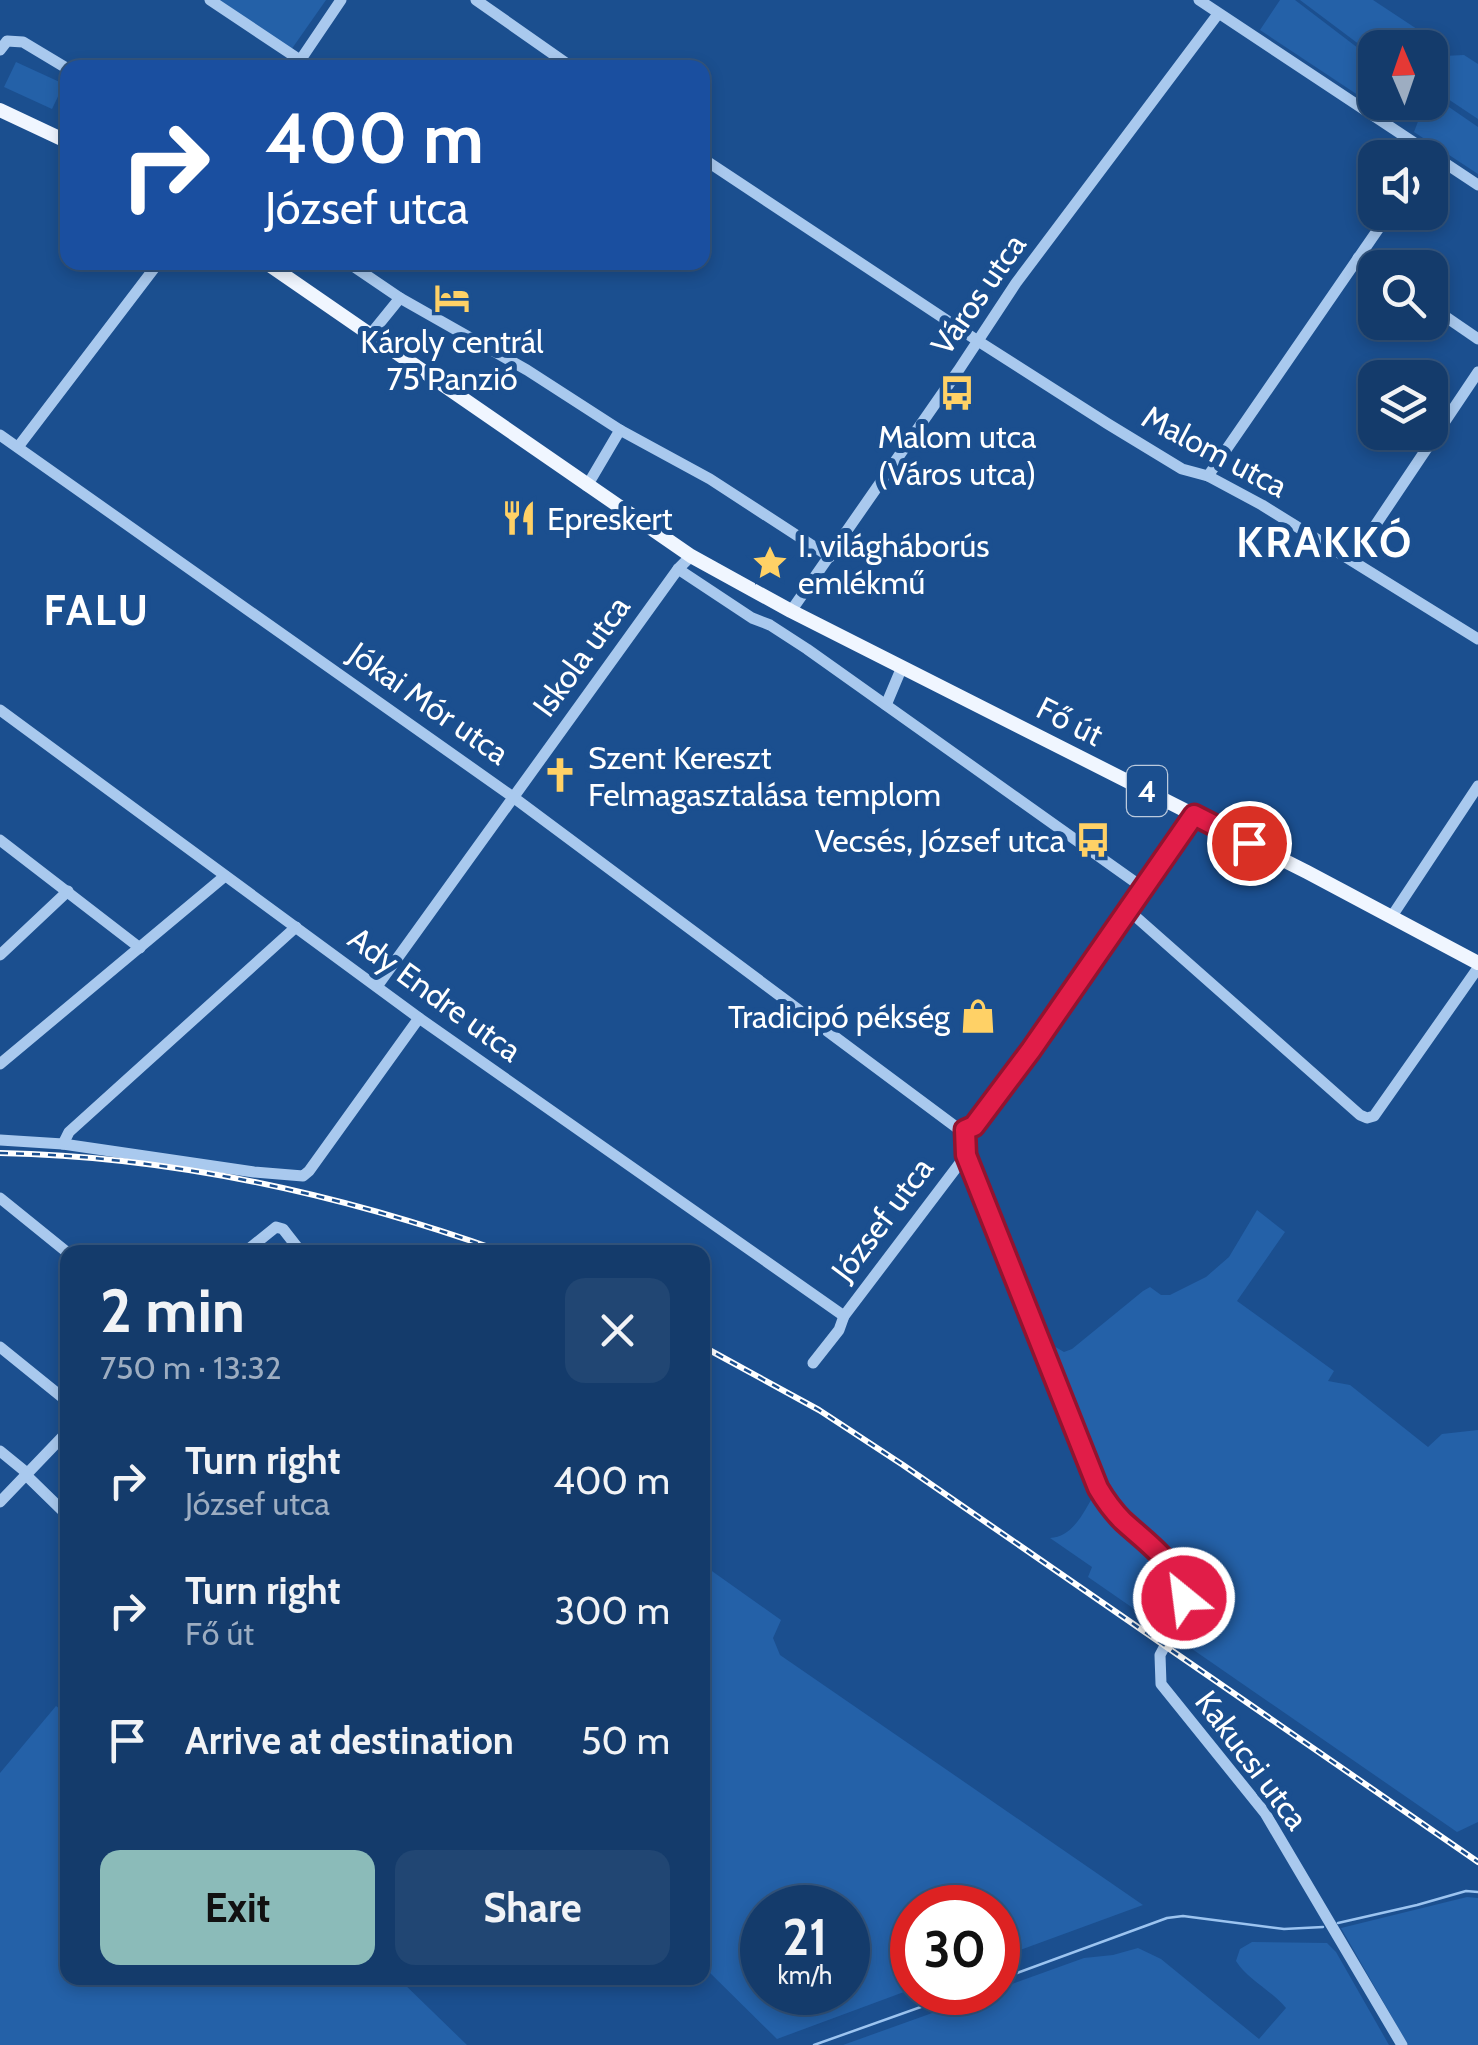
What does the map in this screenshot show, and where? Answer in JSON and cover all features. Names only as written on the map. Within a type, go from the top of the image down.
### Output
[{"type":"main road","points":[[0,110],[60,138]]},
{"type":"main road","name":"Fő út","points":[[276,270],[691,556],[787,609],[1392,916],[1478,966]]},
{"type":"street","points":[[210,0],[292,60]]},
{"type":"street","points":[[300,60],[340,0]]},
{"type":"street","points":[[476,0],[562,60]]},
{"type":"street","points":[[1199,0],[1406,140]]},
{"type":"street","name":"Város utca","points":[[787,609],[830,557],[1016,283],[1218,14]]},
{"type":"street","points":[[0,50],[7,41],[23,42],[60,65]]},
{"type":"street","name":"Malom utca","points":[[710,163],[978,341],[1182,469],[1208,476],[1262,505],[1478,638]]},
{"type":"street","points":[[1448,167],[1478,185]]},
{"type":"street","points":[[1208,476],[1358,258]]},
{"type":"street","points":[[0,453],[152,270]]},
{"type":"street","points":[[358,270],[620,430],[710,479],[830,557]]},
{"type":"street","points":[[370,335],[400,298]]},
{"type":"street","points":[[1448,318],[1478,339]]},
{"type":"street","points":[[1352,560],[1478,372]]},
{"type":"street","points":[[588,486],[620,430]]},
{"type":"street","name":"Jókai Mór utca","points":[[9,441],[514,797],[956,1128],[965,1130]]},
{"type":"street","name":"Iskola utca","points":[[378,985],[691,556]]},
{"type":"street","points":[[678,569],[886,704],[1142,887]]},
{"type":"street","points":[[770,626],[787,609]]},
{"type":"street","points":[[886,704],[902,667]]},
{"type":"street","name":"Ady Endre utca","points":[[0,710],[366,980],[844,1316]]},
{"type":"street","points":[[1392,916],[1478,786]]},
{"type":"street","name":"József utca","points":[[813,1363],[966,1155],[965,1130],[974,1126],[1031,1050],[1194,815]]},
{"type":"street","points":[[3,847],[68,891],[140,948]]},
{"type":"street","points":[[0,1064],[225,876]]},
{"type":"street","points":[[0,955],[68,891]]},
{"type":"street","points":[[1127,909],[1366,1118],[1374,1116],[1478,966]]},
{"type":"street","points":[[63,1144],[68,1132],[296,927]]},
{"type":"street","points":[[0,1140],[63,1144],[303,1176],[419,1018]]},
{"type":"street","name":"Kakucsi utca","points":[[966,1155],[1098,1488],[1115,1513],[1167,1561],[1182,1589],[1181,1616],[1160,1655],[1161,1684],[1264,1813],[1402,2045]]},
{"type":"street","points":[[0,1198],[60,1247]]},
{"type":"street","points":[[254,1245],[276,1227],[283,1228],[296,1245]]},
{"type":"street","points":[[0,1347],[60,1396]]},
{"type":"street","points":[[0,1502],[60,1439]]},
{"type":"street","points":[[0,1451],[60,1508]]},
{"type":"shaded area","points":[[217,0],[326,0],[291,50]]},
{"type":"shaded area","points":[[1280,0],[1295,0],[1358,48],[1358,95],[1260,30]]},
{"type":"shaded area","points":[[1300,0],[1373,0],[1418,30],[1358,30],[1356,42]]},
{"type":"shaded area","points":[[1464,55],[1478,64],[1478,119],[1448,99],[1448,56]]},
{"type":"shaded area","points":[[16,62],[60,82],[60,92],[52,109],[4,87]]},
{"type":"shaded area","points":[[1448,106],[1478,127],[1478,174],[1448,154],[1448,140],[1426,140],[1414,132],[1419,120],[1448,120]]},
{"type":"shaded area","points":[[1257,1210],[1285,1232],[1237,1301],[1334,1371],[1328,1381],[1350,1385],[1428,1447],[1442,1434],[1478,1430],[1478,1822],[1457,1832],[1088,1577],[1092,1567],[1050,1538],[1073,1527],[1098,1488],[1043,1348],[1052,1345],[1064,1352],[1072,1349],[1150,1287],[1161,1295],[1170,1295],[1206,1277],[1229,1257]]},
{"type":"shaded area","points":[[710,1570],[781,1620],[773,1638],[780,1655],[1143,1905],[1020,1950],[1020,1885],[890,1885],[890,1997],[870,2005],[870,1885],[740,1885],[740,2002],[710,1973]]},
{"type":"shaded area","points":[[56,1706],[60,1709],[60,1985],[405,1985],[467,2045],[0,2045],[0,1773]]},
{"type":"shaded area","points":[[1467,1897],[1478,1898],[1478,2045],[1408,2045],[1341,1928]]},
{"type":"shaded area","points":[[1252,1942],[1327,1943],[1336,1952],[1389,2045],[843,2045],[927,2015],[1020,2015],[1020,1981],[1084,1958],[1138,1948],[1161,1959],[1259,2039],[1286,2008],[1236,1961],[1240,1949]]},
{"type":"shaded area","points":[[753,2015],[842,2015],[777,2039]]},
{"type":"waterway","points":[[1338,1923],[1466,1891],[1478,1892]]},
{"type":"waterway","points":[[1020,1972],[1167,1918],[1183,1916],[1284,1929],[1323,1927]]},
{"type":"waterway","points":[[814,2045],[898,2015]]},
{"type":"railway","points":[[0,1153],[128,1162],[256,1182],[381,1213],[482,1245]]},
{"type":"railway","points":[[710,1350],[819,1410],[903,1465],[1478,1862]]},
{"type":"place","name":"Károly centrál 75 Panzió","points":[[452,298]]},
{"type":"place","name":"Malom utca (Város utca)","points":[[957,393]]},
{"type":"place","name":"Epreskert","points":[[519,518]]},
{"type":"place","name":"I. világháborús emlékmű","points":[[770,563]]},
{"type":"place","name":"Szent Kereszt Felmagasztalása templom","points":[[560,775]]},
{"type":"place","name":"Vecsés, József utca","points":[[1093,840]]},
{"type":"place","name":"Tradicipó pékség","points":[[978,1016]]},
{"type":"district","name":"KRAKKÓ","points":[[1325,542]]},
{"type":"district","name":"FALU","points":[[97,610]]},
{"type":"route","points":[[1184,1598],[1167,1561],[1115,1513],[1098,1488],[966,1155],[965,1130],[974,1126],[1031,1050],[1194,815],[1249,843]]}]
